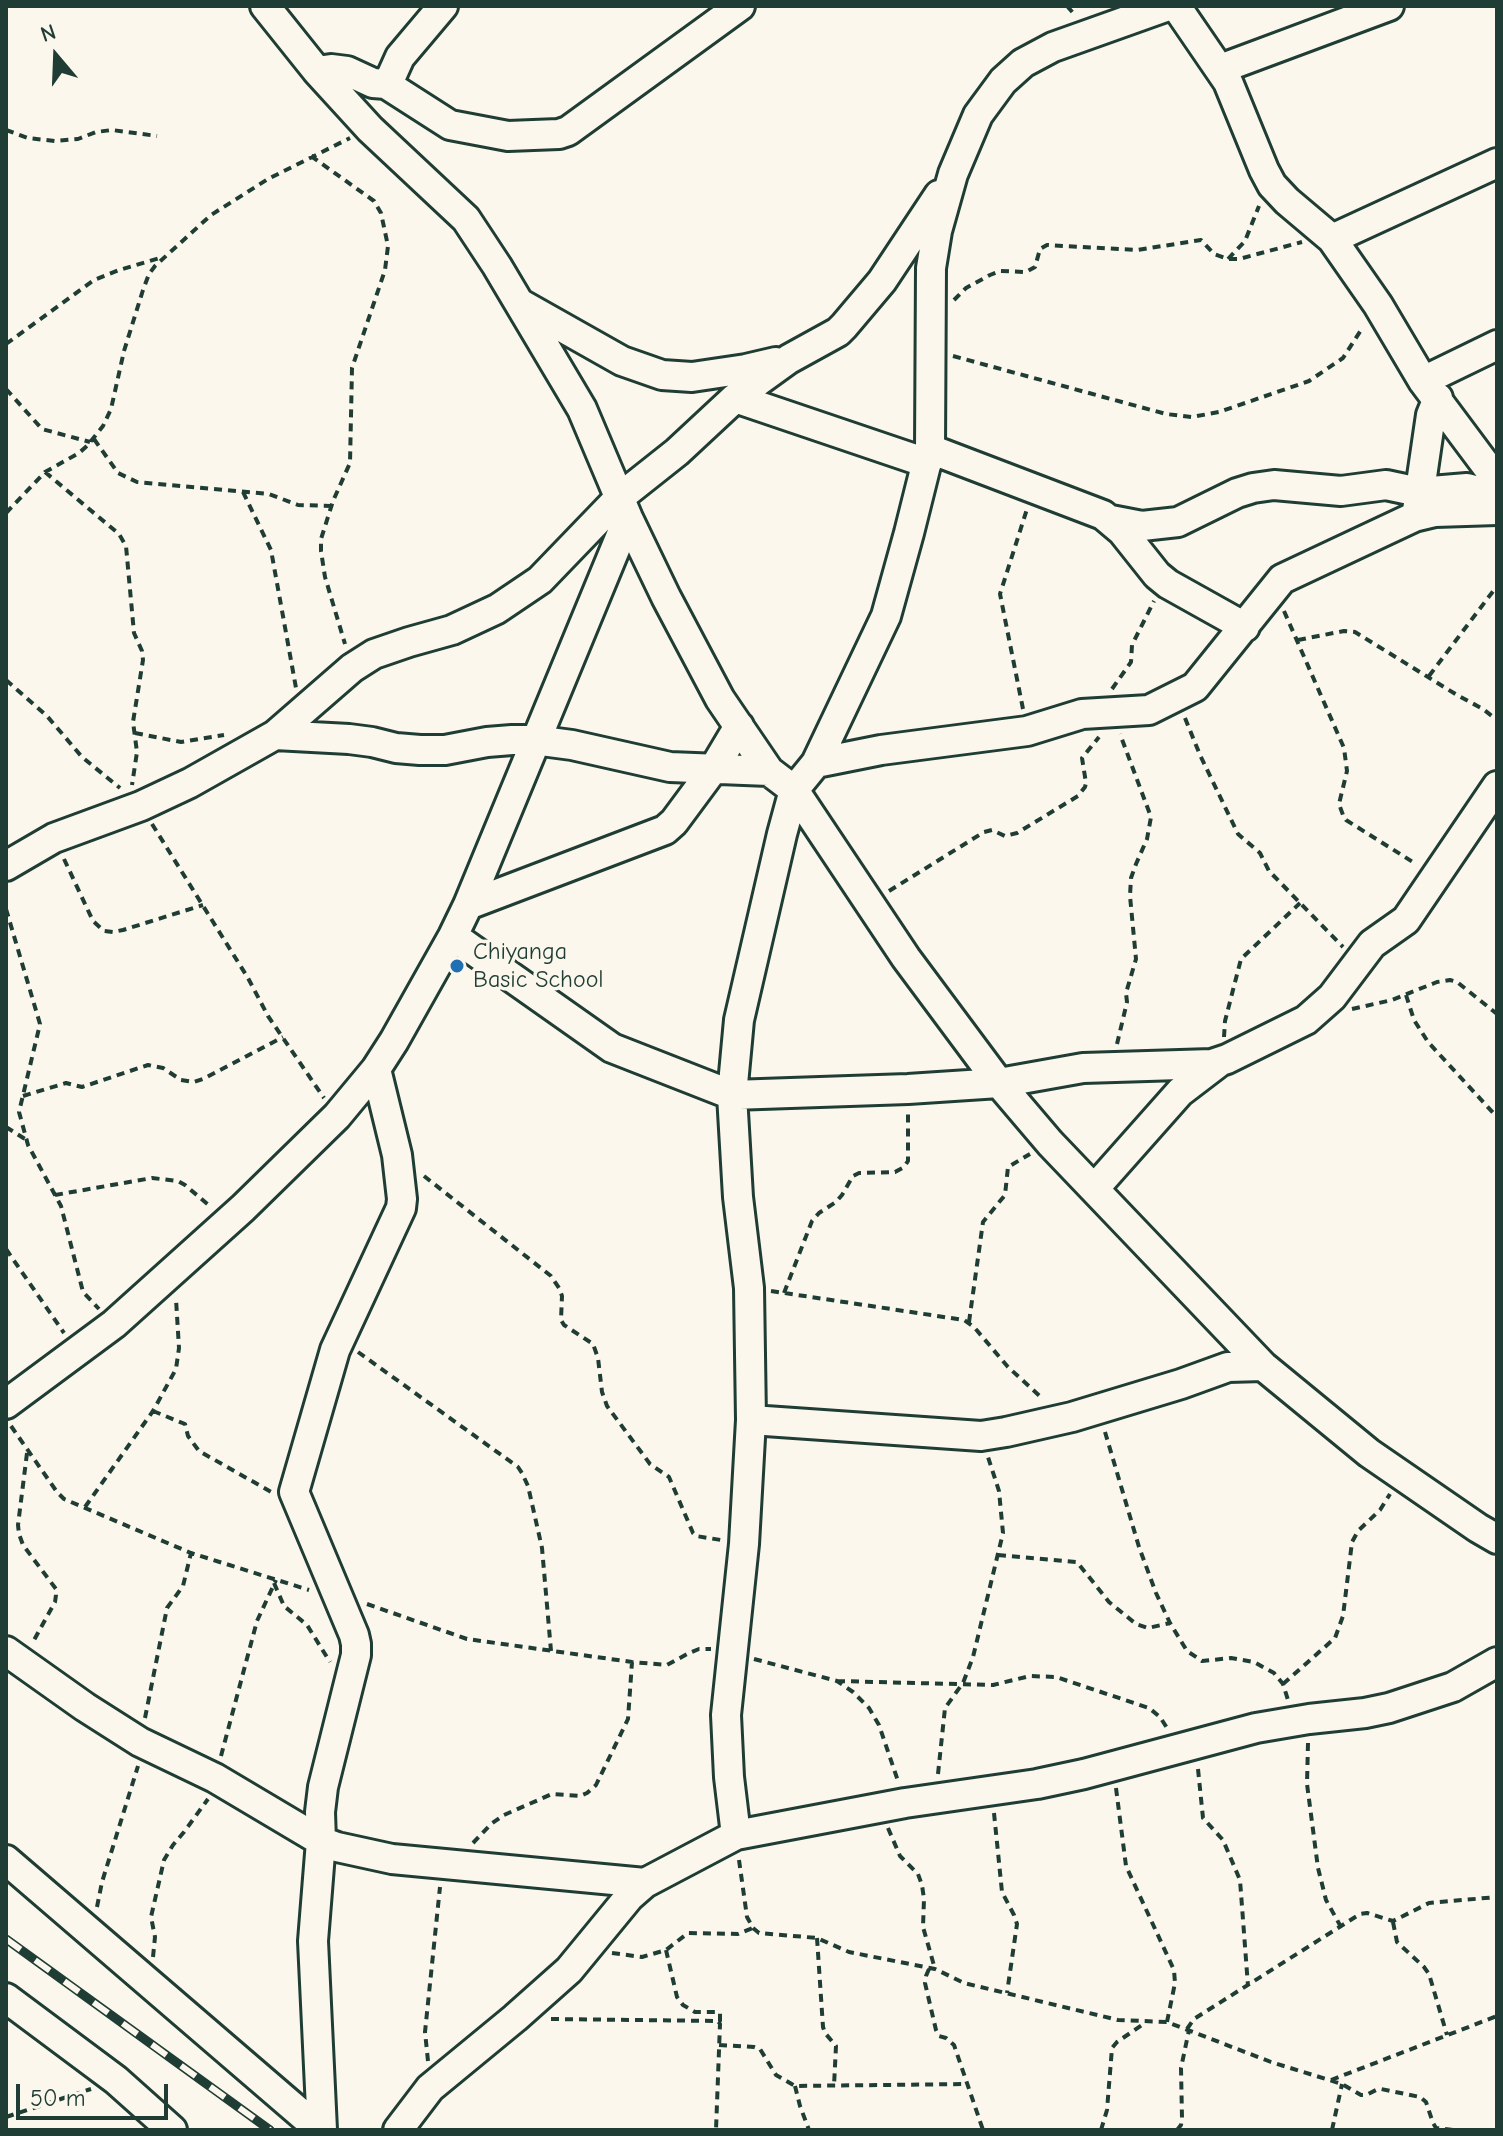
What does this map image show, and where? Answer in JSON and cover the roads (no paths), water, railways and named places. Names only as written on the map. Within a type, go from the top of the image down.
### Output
[{"type":"street","points":[[265,6],[317,71],[370,129],[466,219],[582,409],[624,508],[720,699],[769,771],[794,790],[906,958],[999,1083],[1050,1143],[1263,1366],[1398,1474],[1491,1525]]},
{"type":"street","points":[[386,84],[400,57],[443,6]]},
{"type":"street","points":[[317,71],[347,71],[373,83],[386,84],[450,125],[508,136],[559,134],[568,131],[740,6]]},
{"type":"street","points":[[736,1835],[726,1715],[744,1544],[751,1420],[749,1288],[738,1197],[732,1095],[739,1020],[782,834],[794,790],[816,763],[886,616],[928,456],[931,268],[937,231],[953,174],[978,115],[1003,81],[1023,63],[1053,47],[1168,6]]},
{"type":"street","points":[[1176,6],[1236,97],[1267,177],[1287,201],[1330,237],[1367,289],[1430,390],[1497,480]]},
{"type":"street","points":[[1220,69],[1389,6]]},
{"type":"street","points":[[1330,237],[1497,163]]},
{"type":"street","points":[[6,866],[54,838],[141,806],[190,783],[275,735],[352,668],[374,654],[452,630],[497,609],[540,580],[624,508],[677,452],[735,398],[789,359],[838,332],[882,281],[953,174]]},
{"type":"street","points":[[518,303],[622,361],[662,375],[692,377],[789,359]]},
{"type":"street","points":[[1430,390],[1497,345]]},
{"type":"street","points":[[1417,505],[1431,415],[1430,390]]},
{"type":"street","points":[[735,398],[1034,489],[1103,515],[1122,531],[1157,575],[1245,627]]},
{"type":"street","points":[[1111,520],[1142,526],[1178,522],[1237,493],[1274,485],[1341,491],[1386,485],[1417,505],[1435,512],[1497,510]]},
{"type":"street","points":[[816,763],[881,750],[1027,731],[1082,714],[1107,716],[1149,710],[1195,687],[1282,579],[1417,505],[1467,488],[1497,496]]},
{"type":"street","points":[[6,1404],[114,1324],[227,1222],[337,1116],[376,1069],[468,905],[624,508]]},
{"type":"street","points":[[468,905],[665,830],[714,768],[739,726]]},
{"type":"street","points":[[275,735],[349,739],[420,750],[534,740],[572,745],[670,767],[769,771]]},
{"type":"street","points":[[1094,1189],[1180,1092],[1223,1060],[1306,1020],[1332,997],[1372,944],[1406,920],[1497,786]]},
{"type":"street","points":[[453,936],[612,1048],[732,1095],[999,1083],[1066,1070],[1191,1065],[1223,1060]]},
{"type":"street","points":[[321,2130],[313,1941],[321,1841],[320,1812],[356,1644],[295,1498],[294,1487],[340,1339],[401,1208],[397,1155],[376,1069]]},
{"type":"street","points":[[751,1420],[981,1436],[1085,1413],[1228,1367],[1263,1366]]},
{"type":"street","points":[[14,1657],[143,1743],[218,1779],[321,1841],[337,1847],[392,1859],[645,1883]]},
{"type":"street","points":[[398,2130],[430,2088],[569,1970],[629,1897],[645,1883],[736,1835],[893,1805],[1037,1784],[1256,1728],[1365,1713],[1411,1702],[1453,1687],[1497,1662]]},
{"type":"street","points":[[6,1860],[321,2130]]},
{"type":"street","points":[[6,1998],[116,2080],[172,2130]]},
{"type":"railway","points":[[6,1939],[270,2130]]},
{"type":"place","name":"Chiyanga Basic School","points":[[457,966]]}]
